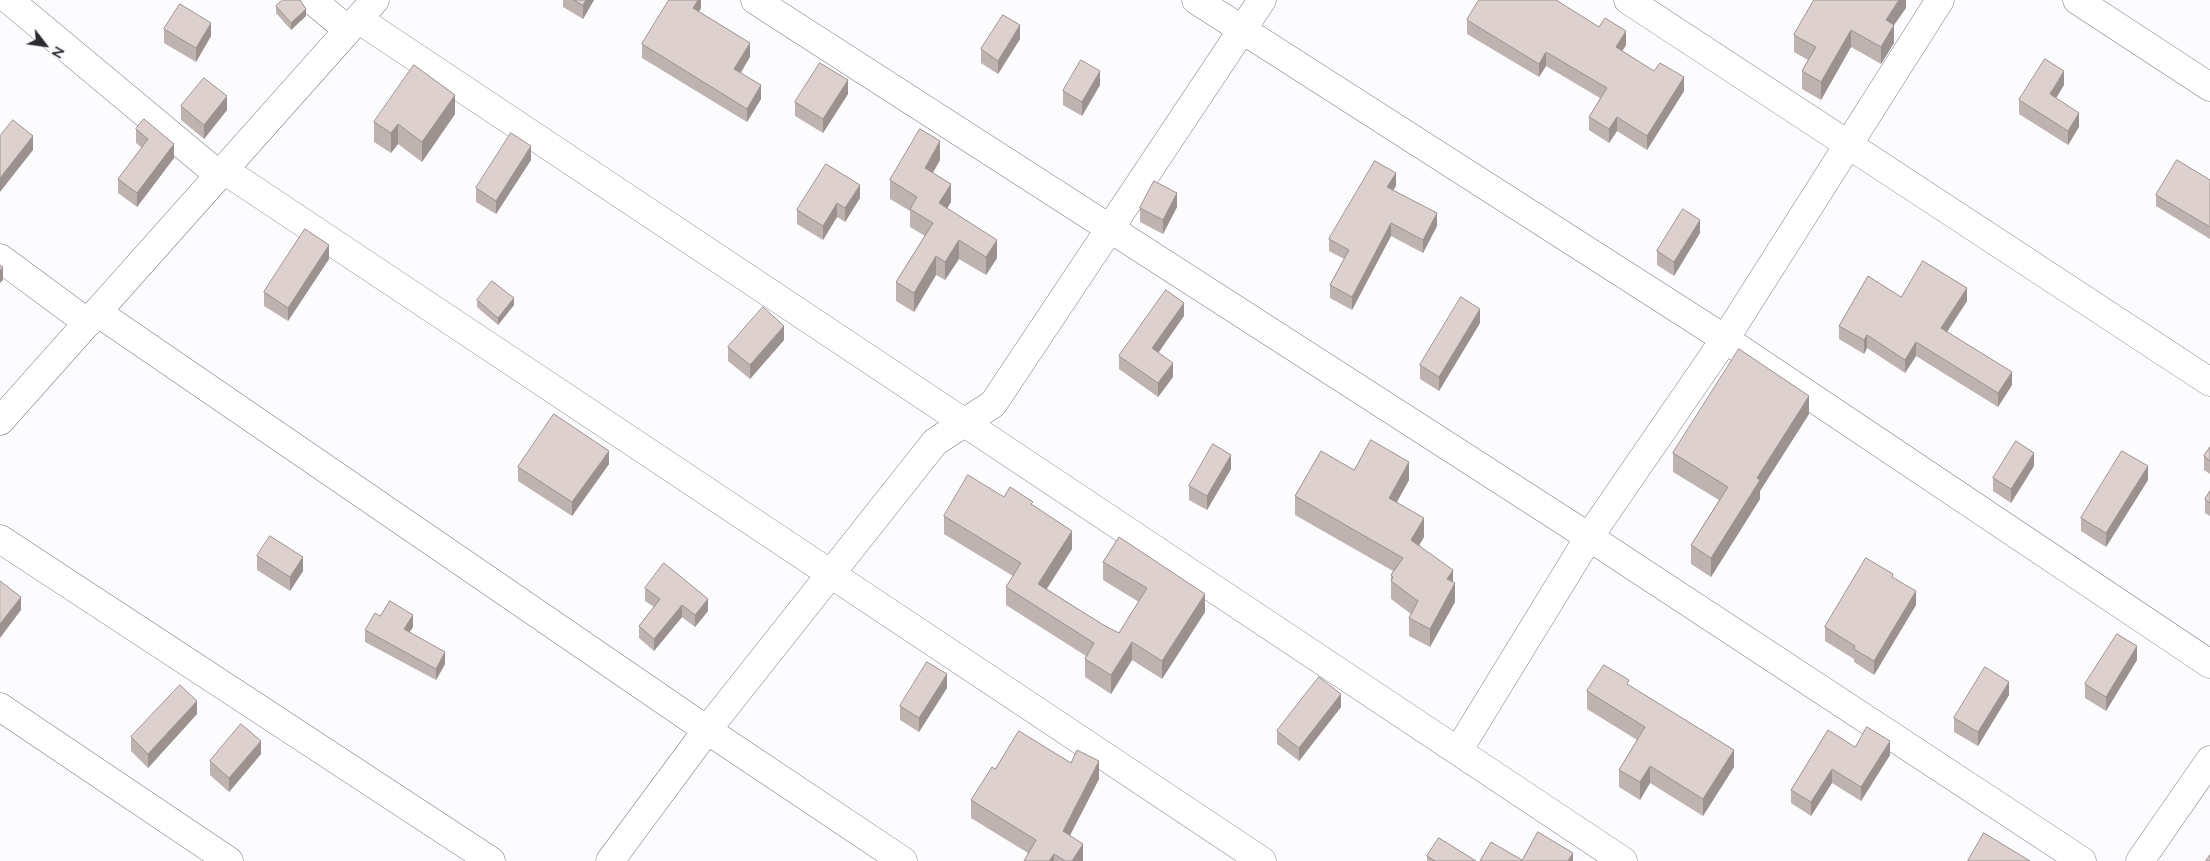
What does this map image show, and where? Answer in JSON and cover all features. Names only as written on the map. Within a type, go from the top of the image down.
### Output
[{"type":"street","points":[[9,0],[221,173],[830,572],[1262,861]]},
{"type":"street","points":[[312,0],[360,16],[964,422],[1623,861]]},
{"type":"street","points":[[755,0],[1590,537],[2082,861]]},
{"type":"street","points":[[1196,0],[1725,339],[2210,664]]},
{"type":"street","points":[[610,861],[707,730],[830,572],[935,442],[993,404],[1262,0]]},
{"type":"street","points":[[1628,0],[2210,382]]},
{"type":"street","points":[[1458,751],[1590,537],[1725,339],[1940,0]]},
{"type":"street","points":[[2077,0],[2210,87]]},
{"type":"street","points":[[0,421],[360,16]]},
{"type":"street","points":[[0,258],[92,317],[903,861]]},
{"type":"street","points":[[0,539],[492,861]]},
{"type":"street","points":[[0,707],[229,861]]},
{"type":"street","points":[[2140,861],[2210,760]]},
{"type":"building","points":[[283,0],[300,0],[306,9],[291,23],[276,6]]},
{"type":"building","points":[[574,0],[586,0],[583,5]]},
{"type":"building","points":[[669,0],[698,0],[693,8],[750,43],[734,69],[761,85],[747,109],[642,44]]},
{"type":"building","points":[[1479,0],[1556,0],[1599,27],[1605,18],[1626,31],[1616,47],[1654,71],[1660,63],[1684,77],[1647,136],[1617,117],[1609,129],[1589,117],[1607,88],[1546,52],[1539,64],[1467,20]]},
{"type":"building","points":[[1814,0],[1899,0],[1886,20],[1894,25],[1881,47],[1851,30],[1821,82],[1802,71],[1816,47],[1794,35]]},
{"type":"building","points":[[180,4],[211,23],[196,48],[164,29]]},
{"type":"building","points":[[1003,15],[1020,25],[998,61],[981,49]]},
{"type":"building","points":[[2045,59],[2064,71],[2050,94],[2079,113],[2068,131],[2019,100]]},
{"type":"building","points":[[1081,60],[1100,71],[1082,102],[1063,91]]},
{"type":"building","points":[[820,63],[848,80],[823,119],[795,102]]},
{"type":"building","points":[[414,65],[455,95],[422,142],[398,124],[391,133],[374,122]]},
{"type":"building","points":[[204,78],[227,96],[204,125],[181,106]]},
{"type":"building","points":[[144,119],[174,144],[137,193],[118,179],[148,139],[136,129]]},
{"type":"building","points":[[13,120],[33,136],[0,178],[0,136]]},
{"type":"building","points":[[920,129],[940,141],[925,168],[951,184],[939,203],[997,240],[986,257],[959,240],[945,262],[936,256],[914,293],[896,282],[933,223],[910,209],[917,197],[890,180]]},
{"type":"building","points":[[511,133],[531,146],[496,201],[476,188]]},
{"type":"building","points":[[2177,160],[2210,180],[2210,227],[2156,195]]},
{"type":"building","points":[[1375,161],[1396,173],[1387,187],[1437,213],[1423,240],[1391,223],[1352,297],[1330,285],[1349,250],[1329,239]]},
{"type":"building","points":[[826,164],[860,185],[845,208],[837,203],[823,226],[797,210]]},
{"type":"building","points":[[1154,181],[1177,193],[1163,220],[1140,208]]},
{"type":"building","points":[[1683,209],[1700,220],[1674,262],[1657,251]]},
{"type":"building","points":[[305,229],[329,245],[288,308],[264,292]]},
{"type":"building","points":[[1923,261],[1967,288],[1941,328],[2012,372],[1998,393],[1916,342],[1905,360],[1867,335],[1864,340],[1839,326],[1868,276],[1901,297]]},
{"type":"building","points":[[492,281],[514,298],[498,318],[477,300]]},
{"type":"building","points":[[1166,290],[1184,303],[1152,348],[1173,363],[1158,383],[1119,356]]},
{"type":"building","points":[[1461,297],[1480,309],[1439,377],[1420,365]]},
{"type":"building","points":[[763,307],[784,326],[750,365],[728,347]]},
{"type":"building","points":[[1739,349],[1809,396],[1757,478],[1760,480],[1711,558],[1691,545],[1728,487],[1673,453]]},
{"type":"building","points":[[554,414],[609,451],[572,502],[518,467]]},
{"type":"building","points":[[1371,440],[1409,462],[1389,498],[1424,518],[1411,540],[1453,570],[1447,579],[1455,583],[1430,629],[1409,618],[1418,601],[1391,581],[1393,577],[1391,575],[1403,558],[1295,496],[1321,451],[1354,470]]},
{"type":"building","points":[[2016,441],[2034,453],[2011,489],[1993,478]]},
{"type":"building","points":[[1213,444],[1231,455],[1207,496],[1189,486]]},
{"type":"building","points":[[2210,447],[2210,461],[2204,456]]},
{"type":"building","points":[[2122,451],[2148,466],[2106,533],[2081,518]]},
{"type":"building","points":[[968,475],[1004,497],[1010,487],[1033,502],[1031,504],[1072,531],[1038,584],[1105,626],[1119,633],[1147,588],[1103,562],[1119,537],[1205,594],[1162,661],[1132,642],[1111,675],[1085,659],[1094,643],[1006,587],[1021,563],[944,516]]},
{"type":"building","points":[[2210,491],[2210,503],[2205,499]]},
{"type":"building","points":[[270,536],[303,557],[290,577],[257,556]]},
{"type":"building","points":[[1866,558],[1893,574],[1892,577],[1916,591],[1874,661],[1854,649],[1855,646],[1825,627]]},
{"type":"building","points":[[664,563],[708,599],[695,615],[682,605],[654,639],[639,626],[660,599],[645,588]]},
{"type":"building","points":[[0,581],[21,597],[0,624]]},
{"type":"building","points":[[390,601],[413,615],[404,629],[445,652],[436,669],[365,630],[375,613],[380,616]]},
{"type":"building","points":[[2117,634],[2137,646],[2106,697],[2085,684]]},
{"type":"building","points":[[927,662],[947,674],[919,718],[900,706]]},
{"type":"building","points":[[1604,665],[1629,680],[1627,684],[1734,750],[1703,799],[1650,766],[1640,782],[1619,770],[1645,727],[1587,691]]},
{"type":"building","points":[[1985,667],[2009,682],[1978,732],[1954,718]]},
{"type":"building","points":[[1319,677],[1341,694],[1299,748],[1277,731]]},
{"type":"building","points":[[180,685],[197,701],[148,754],[131,737]]},
{"type":"building","points":[[241,724],[261,741],[229,778],[210,761]]},
{"type":"building","points":[[1867,727],[1890,741],[1861,787],[1832,769],[1811,802],[1791,790],[1828,730],[1855,747]]},
{"type":"building","points":[[1019,731],[1071,763],[1077,750],[1099,761],[1063,831],[1083,844],[1072,861],[1065,861],[1054,854],[1049,861],[1024,861],[1036,840],[971,800],[992,767],[995,769]]},
{"type":"building","points":[[1538,832],[1573,853],[1568,861],[1480,861],[1491,842],[1522,860]]},
{"type":"building","points":[[1984,833],[2030,861],[1968,861]]},
{"type":"building","points":[[1439,838],[1476,861],[1435,861],[1427,856]]}]
